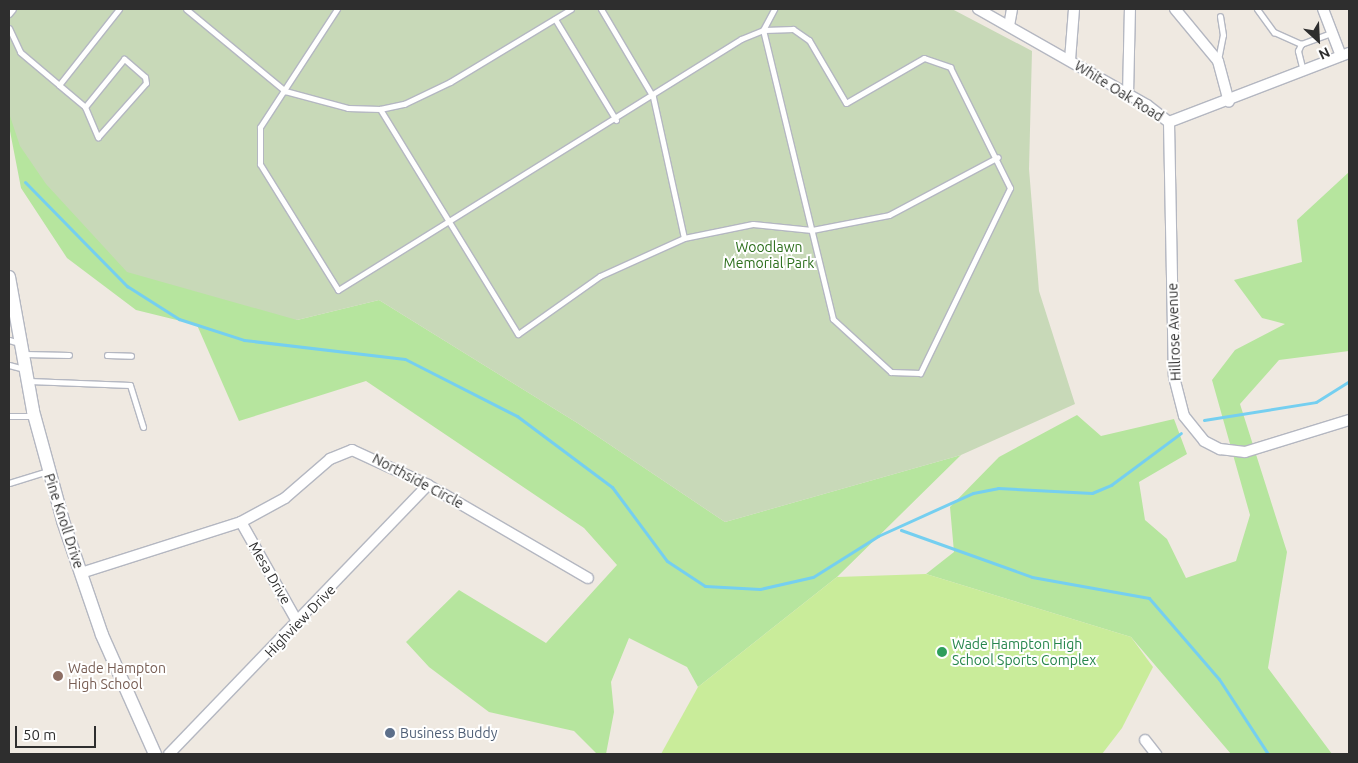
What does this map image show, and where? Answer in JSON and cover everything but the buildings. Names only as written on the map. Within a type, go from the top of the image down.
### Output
[{"type":"street","name":"White Oak Road","points":[[978,9],[1070,60],[1169,122],[1229,102],[1345,54]]},
{"type":"street","points":[[1009,26],[1012,9]]},
{"type":"street","points":[[1070,60],[1074,9]]},
{"type":"street","points":[[1128,95],[1130,9]]},
{"type":"street","points":[[1175,9],[1218,61],[1229,102]]},
{"type":"street","points":[[1322,9],[1332,33],[1345,54]]},
{"type":"street","name":"Hillrose Avenue","points":[[1169,122],[1174,376],[1184,416],[1204,441],[1220,449],[1245,452],[1349,420]]},
{"type":"street","name":"Pine Knoll Drive","points":[[9,277],[16,346],[25,375],[48,471],[111,658],[154,754]]},
{"type":"street","name":"Northside Circle","points":[[81,573],[241,522],[285,498],[345,451],[363,452],[428,485],[588,578]]},
{"type":"street","name":"Highview Drive","points":[[169,754],[298,623],[428,485]]},
{"type":"street","name":"Mesa Drive","points":[[241,522],[298,623]]},
{"type":"street","points":[[1145,740],[1156,754]]},
{"type":"lane","points":[[9,14],[13,9]]},
{"type":"lane","points":[[59,86],[119,9]]},
{"type":"lane","points":[[186,9],[285,91],[348,108],[380,109],[404,104],[450,82],[571,9]]},
{"type":"lane","points":[[337,9],[260,127],[260,164],[338,290],[653,97],[741,39],[763,30],[792,29],[809,40],[846,103],[924,58],[950,67],[998,157],[1010,188],[920,373],[891,372],[833,319],[763,30],[774,9]]},
{"type":"lane","points":[[601,9],[653,97],[684,238]]},
{"type":"lane","points":[[1257,9],[1274,32],[1301,44],[1332,33]]},
{"type":"lane","points":[[1218,61],[1223,35],[1220,16]]},
{"type":"lane","points":[[554,20],[616,120]]},
{"type":"lane","points":[[9,28],[20,52],[85,107],[94,134],[103,135],[146,83],[145,77],[124,59],[85,107]]},
{"type":"lane","points":[[1301,44],[1298,51],[1303,72]]},
{"type":"lane","points":[[380,109],[518,334],[600,276],[684,238],[752,224],[812,230],[889,215],[998,157]]},
{"type":"lane","points":[[16,346],[69,355]]},
{"type":"lane","points":[[106,356],[131,356]]},
{"type":"lane","points":[[9,366],[25,375],[130,385],[143,427]]},
{"type":"lane","points":[[9,416],[34,416]]},
{"type":"lane","points":[[9,484],[48,471]]},
{"type":"green space","name":"Woodlawn Memorial Park","points":[[9,9],[952,9],[1032,51],[1029,169],[1039,291],[1075,404],[961,455],[725,522],[579,424],[379,300],[297,320],[127,272],[46,184],[20,146],[9,113]]},
{"type":"green space","points":[[9,93],[297,320],[379,300],[579,424],[725,522],[961,455],[837,577],[698,687],[687,667],[629,638],[611,682],[614,712],[606,754],[597,754],[574,731],[489,712],[429,667],[406,642],[459,590],[546,643],[617,565],[584,528],[366,381],[239,421],[197,325],[136,310],[67,258],[21,188],[9,126]]},
{"type":"green space","points":[[1349,172],[1349,351],[1279,360],[1240,404],[1287,552],[1268,668],[1332,754],[1231,754],[1131,637],[926,574],[954,552],[950,507],[999,457],[1077,415],[1101,436],[1174,419],[1187,454],[1139,482],[1145,520],[1167,539],[1186,578],[1236,561],[1250,515],[1212,380],[1235,350],[1285,324],[1262,318],[1234,280],[1302,262],[1297,220]]},
{"type":"green space","name":"Wade Hampton High School Sports Complex","points":[[926,574],[1131,637],[1153,667],[1122,728],[1102,754],[661,754],[698,687],[837,577]]},
{"type":"waterway","points":[[25,182],[127,286],[179,319],[244,340],[405,359],[517,416],[612,487],[667,561],[705,586],[760,589],[813,577],[878,536],[973,493],[998,488],[1092,493],[1111,485],[1181,433]]},
{"type":"waterway","points":[[1204,420],[1316,402],[1349,381]]},
{"type":"waterway","points":[[901,530],[1032,577],[1149,598],[1219,679],[1268,754]]},
{"type":"place","name":"Wade Hampton High School Sports Complex","points":[[942,652]]},
{"type":"place","name":"Wade Hampton High School","points":[[58,676]]},
{"type":"place","name":"Business Buddy","points":[[390,733]]}]
